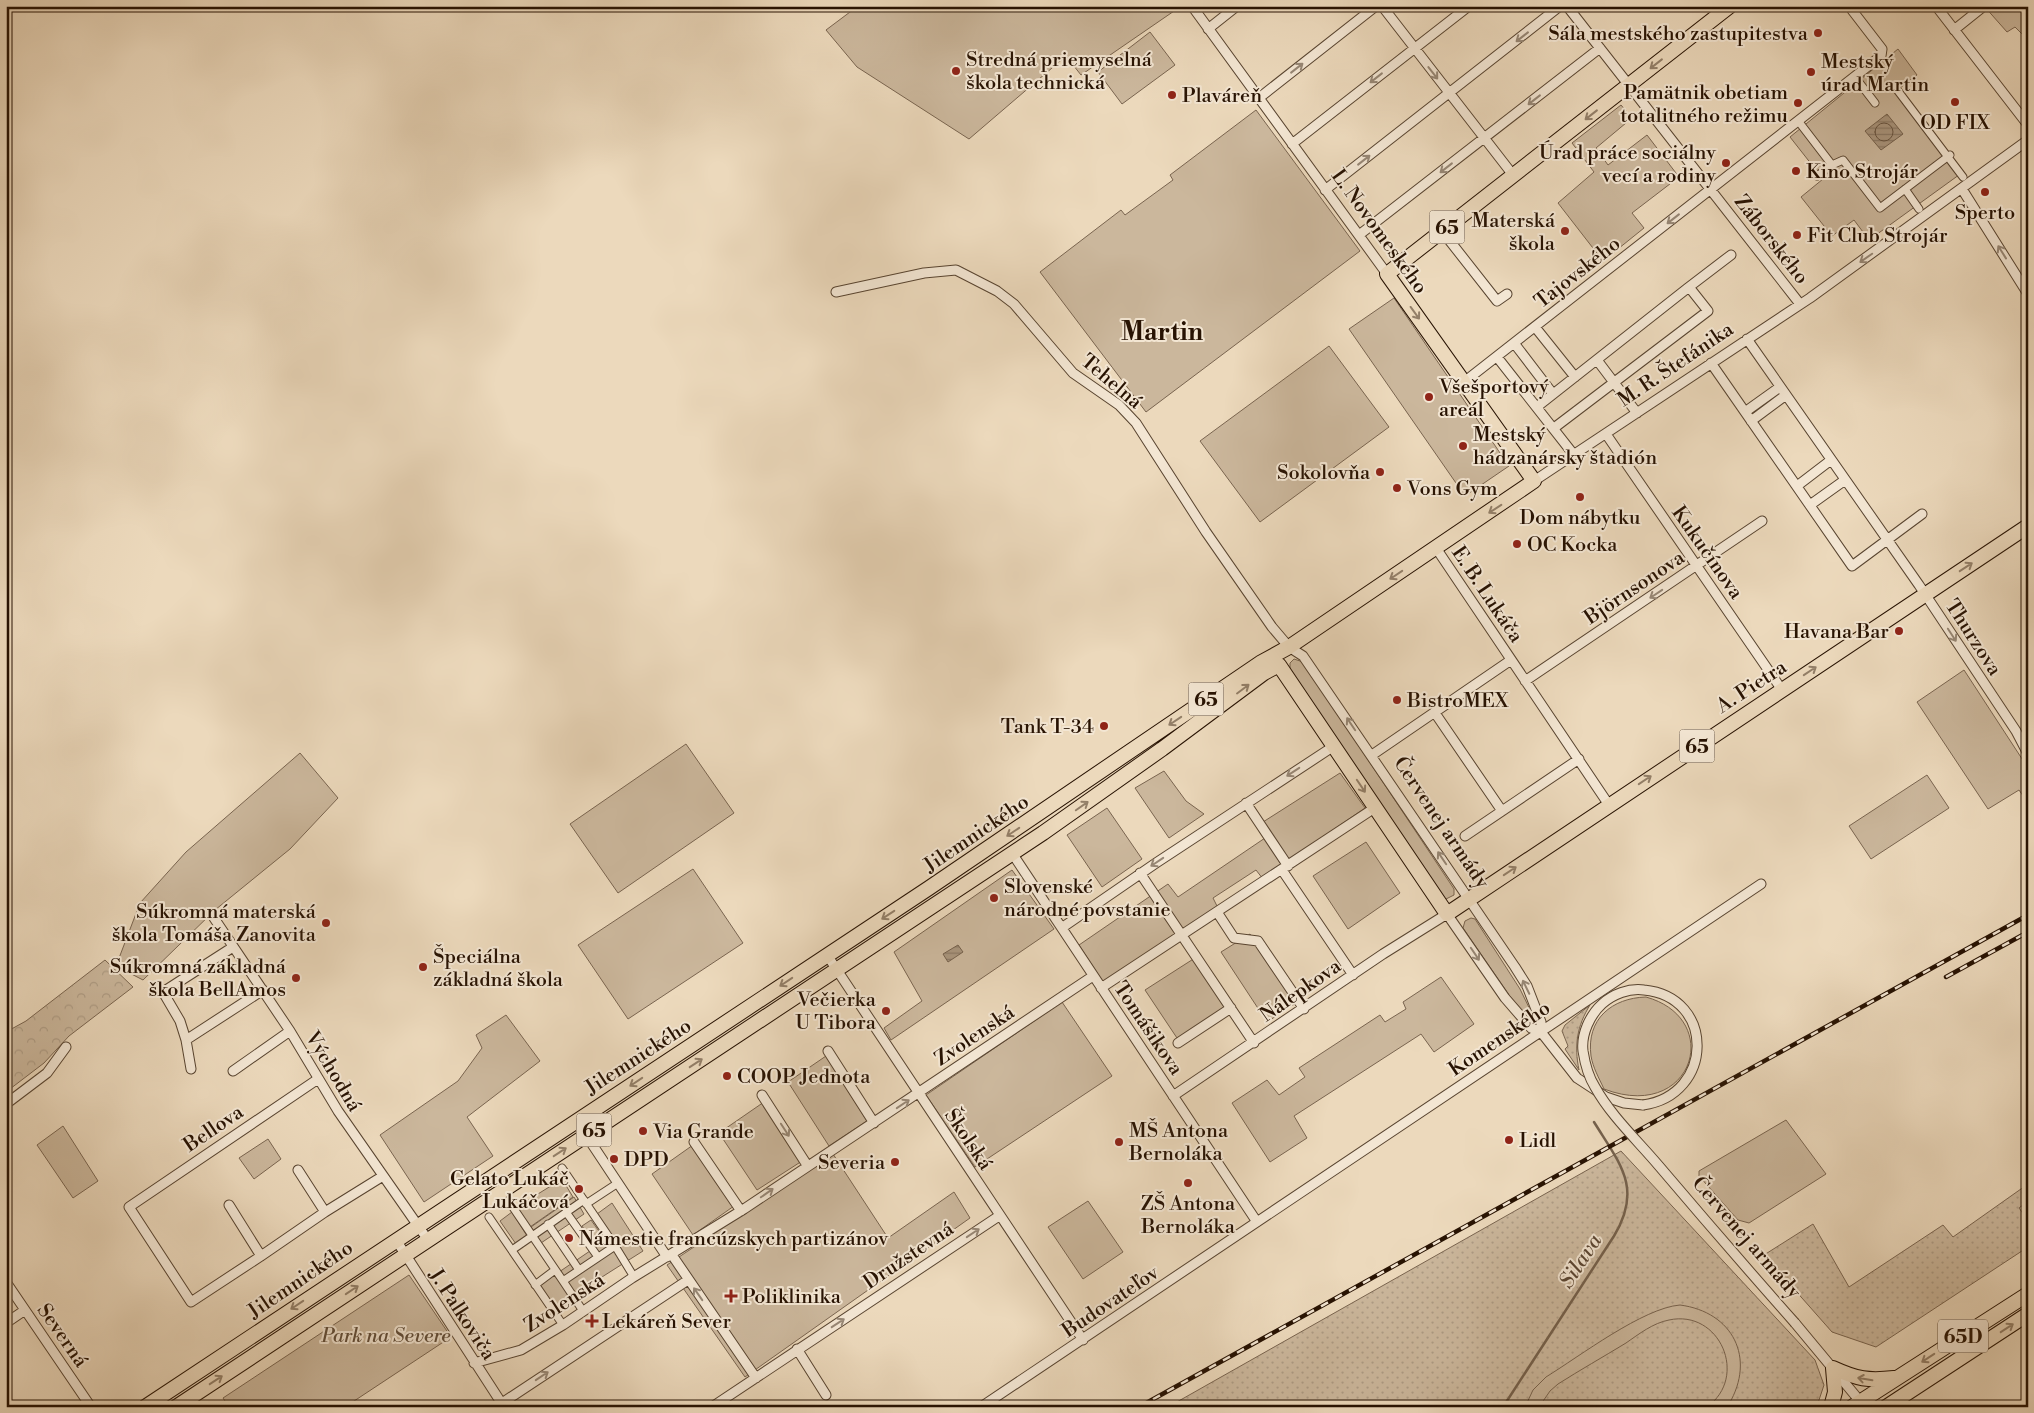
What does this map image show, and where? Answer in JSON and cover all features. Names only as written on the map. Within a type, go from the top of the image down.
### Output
[{"type":"main road","name":"65","points":[[1387,274],[1730,6]]},
{"type":"main road","name":"L. Novomeského","points":[[1387,274],[1534,481]]},
{"type":"main road","name":"M. R. Štefánika","points":[[1289,647],[1534,481]]},
{"type":"main road","name":"A. Pietra","points":[[1447,914],[2028,526]]},
{"type":"main road","points":[[1279,665],[1289,647]]},
{"type":"main road","name":"Jilemnického","points":[[145,1407],[1054,805],[1260,663],[1289,647]]},
{"type":"main road","name":"Jilemnického","points":[[176,1407],[1064,819],[1162,750],[1264,673],[1279,665]]},
{"type":"main road","name":"Červenej armády","points":[[1279,665],[1447,914]]},
{"type":"main road","name":"65D","points":[[1859,1405],[2028,1294]]},
{"type":"main road","name":"65D","points":[[1886,1407],[2028,1314]]},
{"type":"main road","points":[[1831,1407],[1835,1392],[1833,1368],[1860,1379],[1871,1381],[1898,1378]]},
{"type":"main road","points":[[1904,1407],[1922,1383]]},
{"type":"street","name":"L. Novomeského","points":[[1192,6],[1387,274]]},
{"type":"street","points":[[1208,29],[1237,6]]},
{"type":"street","points":[[1259,98],[1376,6]]},
{"type":"street","points":[[1382,6],[1513,176]]},
{"type":"street","points":[[1292,144],[1468,6]]},
{"type":"street","points":[[1326,190],[1560,6]]},
{"type":"street","name":"Záborského","points":[[1567,6],[1712,189],[1800,304]]},
{"type":"street","points":[[1936,6],[2028,125]]},
{"type":"street","points":[[1954,30],[1984,6]]},
{"type":"street","name":"Tajovského","points":[[1464,382],[1881,56],[1882,50],[1852,10]]},
{"type":"street","points":[[1359,234],[1600,48]]},
{"type":"street","points":[[1855,77],[1875,103]]},
{"type":"street","points":[[1895,87],[1963,177]]},
{"type":"street","points":[[1799,122],[1832,165]]},
{"type":"street","name":"M. R. Štefánika","points":[[1534,481],[1800,304],[2028,140]]},
{"type":"street","points":[[1817,176],[1832,165],[1843,160],[1880,208],[1949,156]]},
{"type":"street","points":[[1905,189],[1919,209]]},
{"type":"street","points":[[1962,189],[2028,294]]},
{"type":"street","points":[[1442,231],[1497,301],[1507,294]]},
{"type":"street","points":[[1538,406],[1732,255]]},
{"type":"street","name":"Tehelná","points":[[836,292],[924,272],[956,270],[997,291],[1014,304],[1073,373],[1119,405],[1136,423],[1206,532],[1272,627],[1289,647]]},
{"type":"street","points":[[1554,428],[1615,384],[1708,311],[1690,287]]},
{"type":"street","points":[[1535,327],[1575,377]]},
{"type":"street","name":"Thurzova","points":[[1747,340],[2024,736],[2028,754]]},
{"type":"street","points":[[1514,343],[1553,394]]},
{"type":"street","points":[[1497,357],[1534,406],[1538,406],[1574,455]]},
{"type":"street","points":[[1596,360],[1637,413]]},
{"type":"street","points":[[1711,363],[1852,566],[1922,514]]},
{"type":"street","points":[[1745,412],[1780,387]]},
{"type":"street","points":[[1751,421],[1786,395]]},
{"type":"street","name":"Kukučínova","points":[[1606,434],[1782,690]]},
{"type":"street","points":[[1796,486],[1831,460]]},
{"type":"street","points":[[1810,505],[1845,480]]},
{"type":"street","name":"Björnsonova","points":[[1525,681],[1762,521]]},
{"type":"street","name":"E. B. Lukáča","points":[[1436,548],[1609,805]]},
{"type":"street","name":"Červenej armády","points":[[1289,647],[1304,656],[1470,898],[1526,986],[1541,1022],[1541,1032]]},
{"type":"street","name":"E. B. Lukáča","points":[[1372,755],[1511,660]]},
{"type":"street","points":[[1435,713],[1502,811]]},
{"type":"street","points":[[1063,927],[1334,746]]},
{"type":"street","points":[[1465,836],[1578,759]]},
{"type":"street","points":[[1246,803],[1353,974]]},
{"type":"street","name":"Jilemnického","points":[[1054,805],[1064,819]]},
{"type":"street","points":[[1101,988],[1285,868],[1370,811],[1374,806]]},
{"type":"street","name":"Tomášikova","points":[[1012,853],[1063,927],[1093,976],[1257,1222]]},
{"type":"street","points":[[1140,874],[1254,1043]]},
{"type":"street","name":"Komenského","points":[[1257,1222],[1761,884]]},
{"type":"street","points":[[1217,912],[1234,938],[1258,941],[1304,1009]]},
{"type":"street","name":"Červenej armády","points":[[1447,914],[1505,998],[1531,1028],[1541,1032],[1559,1056],[1586,1086],[1614,1100],[1643,1105],[1660,1101],[1679,1089],[1694,1068],[1698,1050],[1695,1028],[1683,1008],[1665,995],[1641,989],[1620,993],[1611,997],[1596,1011],[1585,1032],[1583,1048],[1587,1068],[1594,1085],[1632,1134],[1833,1368],[1859,1405]]},
{"type":"street","name":"Nálepkova","points":[[1173,1096],[1254,1043],[1353,974],[1447,914]]},
{"type":"street","name":"Východná","points":[[214,918],[290,1031],[338,1112],[428,1240]]},
{"type":"street","points":[[191,1069],[186,1040],[180,1021],[164,992],[234,947]]},
{"type":"street","name":"Školská","points":[[827,955],[1083,1340]]},
{"type":"street","name":"Zvolenská","points":[[474,1362],[521,1350],[563,1325],[634,1277],[741,1211],[1093,976]]},
{"type":"street","points":[[186,1040],[262,990]]},
{"type":"street","points":[[1178,1042],[1231,1008]]},
{"type":"street","points":[[233,1072],[283,1038],[290,1031]]},
{"type":"street","points":[[6,1104],[47,1073],[66,1047]]},
{"type":"street","points":[[828,1050],[874,1123]]},
{"type":"street","name":"Bellova","points":[[261,1256],[191,1302],[128,1206],[318,1079]]},
{"type":"street","points":[[762,1096],[808,1165]]},
{"type":"street","points":[[586,1136],[756,1378]]},
{"type":"street","points":[[694,1142],[741,1211]]},
{"type":"street","points":[[562,1168],[634,1277]]},
{"type":"street","points":[[298,1170],[326,1212]]},
{"type":"street","points":[[229,1205],[261,1256],[383,1176]]},
{"type":"street","points":[[512,1250],[566,1212],[618,1183]]},
{"type":"street","points":[[510,1203],[583,1311]]},
{"type":"street","points":[[566,1212],[598,1257]]},
{"type":"street","name":"Družstevná","points":[[712,1407],[999,1216]]},
{"type":"street","points":[[488,1217],[563,1325]]},
{"type":"street","name":"Budovateľov","points":[[981,1407],[1257,1222]]},
{"type":"street","points":[[548,1224],[579,1270]]},
{"type":"street","name":"J. Palkoviča","points":[[396,1240],[503,1405]]},
{"type":"street","points":[[563,1281],[615,1246]]},
{"type":"street","points":[[535,1285],[555,1270]]},
{"type":"street","points":[[503,1405],[688,1280]]},
{"type":"street","name":"Severná","points":[[6,1282],[91,1407]]},
{"type":"street","points":[[6,1323],[25,1310]]},
{"type":"street","points":[[797,1350],[826,1395]]},
{"type":"green space","name":"Stredná priemyselná škola technická","points":[[858,6],[1175,6],[1177,9],[1081,75],[1066,56],[969,139],[857,67],[826,30]]},
{"type":"green space","points":[[1984,6],[2028,6],[2028,40],[2015,27],[2007,32]]},
{"type":"green space","points":[[1150,32],[1175,65],[1122,104],[1098,72]]},
{"type":"green space","points":[[1898,49],[1917,75],[1900,88],[1963,172],[1869,240],[1854,220],[1832,236],[1801,197],[1823,179],[1790,137]]},
{"type":"green space","points":[[1621,105],[1632,118],[1596,148],[1608,165],[1647,135],[1679,177],[1632,213],[1644,228],[1603,261],[1558,203],[1594,172],[1572,143]]},
{"type":"green space","points":[[1256,110],[1360,251],[1146,412],[1040,272],[1121,210],[1125,215],[1173,180],[1170,175]]},
{"type":"green space","name":"Všešportový areál","points":[[1394,298],[1509,466],[1465,496],[1349,329]]},
{"type":"green space","points":[[1329,346],[1389,427],[1260,522],[1200,441]]},
{"type":"green space","points":[[1294,659],[1303,662],[1454,889],[1454,895],[1446,899],[1440,896],[1290,671],[1290,663]]},
{"type":"green space","points":[[1964,670],[2028,768],[2028,803],[2019,790],[1988,809],[1917,702]]},
{"type":"green space","points":[[686,744],[734,813],[618,893],[570,824]]},
{"type":"green space","points":[[300,753],[338,798],[290,849],[215,910],[143,980],[116,966],[140,903],[186,852]]},
{"type":"green space","points":[[1164,771],[1186,801],[1204,814],[1169,838],[1135,788]]},
{"type":"green space","points":[[1340,773],[1365,808],[1289,860],[1263,822]]},
{"type":"green space","points":[[1927,775],[1949,808],[1871,859],[1849,826]]},
{"type":"green space","points":[[1107,808],[1142,859],[1102,887],[1067,835]]},
{"type":"green space","points":[[1265,838],[1282,866],[1263,879],[1256,870],[1213,898],[1218,908],[1103,982],[1079,945],[1168,884],[1178,897]]},
{"type":"green space","points":[[1366,842],[1400,893],[1348,929],[1313,876]]},
{"type":"green space","points":[[693,869],[743,943],[628,1019],[578,945]]},
{"type":"green space","points":[[1012,870],[1054,929],[891,1040],[884,1028],[922,1001],[894,952]]},
{"type":"green space","points":[[1471,918],[1475,919],[1520,989],[1538,1026],[1535,1026],[1509,995],[1463,928],[1465,921]]},
{"type":"green space","points":[[1250,934],[1296,1003],[1267,1022],[1221,952]]},
{"type":"green space","points":[[1198,956],[1231,1009],[1179,1041],[1145,990]]},
{"type":"green space","points":[[105,960],[133,987],[69,1036],[44,1063],[6,1092],[6,1032],[26,1021]]},
{"type":"green space","points":[[1441,977],[1474,1024],[1434,1052],[1421,1034],[1294,1116],[1307,1138],[1270,1162],[1232,1103],[1267,1080],[1279,1095],[1305,1077],[1299,1068],[1380,1015],[1385,1022],[1406,1009],[1403,1002]]},
{"type":"green space","points":[[1646,997],[1671,1009],[1685,1025],[1691,1045],[1688,1064],[1677,1081],[1659,1092],[1635,1096],[1604,1089],[1591,1056],[1593,1031],[1597,1021],[1612,1006],[1622,1001]]},
{"type":"green space","points":[[1062,1002],[1112,1076],[975,1167],[926,1095]]},
{"type":"green space","points":[[1590,1005],[1579,1028],[1577,1052],[1579,1070],[1565,1049],[1568,1046],[1562,1031],[1565,1025]]},
{"type":"green space","points":[[506,1015],[540,1061],[467,1117],[493,1156],[424,1202],[380,1135],[458,1081],[482,1048],[476,1035]]},
{"type":"green space","points":[[826,1056],[867,1121],[829,1146],[788,1082]]},
{"type":"green space","points":[[764,1102],[802,1161],[757,1190],[719,1133]]},
{"type":"green space","points":[[1786,1120],[1826,1174],[1749,1223],[1738,1220],[1699,1176],[1699,1171]]},
{"type":"green space","points":[[63,1126],[98,1181],[73,1198],[37,1145]]},
{"type":"green space","points":[[268,1139],[281,1159],[254,1179],[239,1158]]},
{"type":"green space","points":[[693,1145],[734,1206],[693,1235],[652,1174]]},
{"type":"green space","points":[[1621,1151],[1815,1360],[1824,1385],[1817,1406],[1168,1407]]},
{"type":"green space","points":[[833,1154],[888,1238],[954,1192],[970,1218],[745,1377],[667,1265]]},
{"type":"green space","points":[[562,1179],[573,1197],[530,1227],[517,1207]]},
{"type":"green space","points":[[2028,1184],[2028,1201],[2019,1208],[2028,1220],[2028,1247],[1876,1347],[1832,1332],[1764,1255],[1813,1224],[1849,1287],[1943,1225],[1953,1237]]},
{"type":"green space","points":[[574,1197],[584,1214],[541,1243],[531,1227]]},
{"type":"green space","points":[[1088,1201],[1123,1252],[1083,1279],[1048,1227]]},
{"type":"green space","points":[[612,1203],[643,1251],[553,1308],[537,1287],[612,1236],[597,1214]]},
{"type":"green space","points":[[512,1212],[527,1236],[516,1244],[500,1221]]},
{"type":"green space","points":[[591,1220],[601,1234],[592,1240],[582,1226]]},
{"type":"green space","name":"Park na Severe","points":[[409,1275],[451,1337],[345,1407],[229,1407],[223,1398]]},
{"type":"green space","points":[[1680,1305],[1698,1309],[1714,1317],[1726,1327],[1735,1340],[1739,1354],[1740,1370],[1737,1387],[1729,1404],[1731,1407],[1707,1407],[1720,1394],[1726,1379],[1727,1363],[1723,1348],[1715,1335],[1702,1325],[1687,1319],[1663,1321],[1652,1326],[1558,1384],[1550,1391],[1539,1407],[1525,1407],[1533,1390],[1546,1377],[1630,1324],[1665,1308]]},
{"type":"water","points":[[1887,114],[1903,134],[1881,150],[1865,131]]},
{"type":"water","points":[[958,945],[963,952],[948,962],[943,954]]},
{"type":"waterway","name":"Silava","points":[[1503,1407],[1614,1236],[1623,1219],[1627,1204],[1625,1177],[1594,1122]]},
{"type":"railway","points":[[1139,1407],[2028,915]]},
{"type":"railway","points":[[1946,977],[2028,932]]},
{"type":"place","name":"Sála mestského zastupitestva","points":[[1818,33]]},
{"type":"place","name":"Stredná priemyselná škola technická","points":[[956,71]]},
{"type":"place","name":"Mestský úrad Martin","points":[[1811,72]]},
{"type":"place","name":"Plaváreň","points":[[1172,95]]},
{"type":"place","name":"OD FIX","points":[[1955,102]]},
{"type":"place","name":"Pamätnik obetiam totalitného režimu","points":[[1798,103]]},
{"type":"place","name":"Úrad práce sociálny vecí a rodiny","points":[[1726,163]]},
{"type":"place","name":"Kino Strojár","points":[[1796,171]]},
{"type":"place","name":"Sperto","points":[[1985,192]]},
{"type":"place","name":"Materská škola","points":[[1565,231]]},
{"type":"place","name":"Fit Club Strojár","points":[[1797,235]]},
{"type":"place","name":"Všešportový areál","points":[[1429,397]]},
{"type":"place","name":"Mestský hádzanársky štadión","points":[[1463,446]]},
{"type":"place","name":"Sokolovňa","points":[[1380,472]]},
{"type":"place","name":"Vons Gym","points":[[1397,488]]},
{"type":"place","name":"Dom nábytku","points":[[1580,497]]},
{"type":"place","name":"OC Kocka","points":[[1517,544]]},
{"type":"place","name":"Havana Bar","points":[[1899,631]]},
{"type":"place","name":"BistroMEX","points":[[1397,700]]},
{"type":"place","name":"Tank T-34","points":[[1104,726]]},
{"type":"place","name":"Slovenské národné povstanie","points":[[994,898]]},
{"type":"place","name":"Súkromná materská škola Tomáša Zanovita","points":[[326,923]]},
{"type":"place","name":"Špeciálna základná škola","points":[[423,967]]},
{"type":"place","name":"Súkromná základná škola BellAmos","points":[[296,978]]},
{"type":"place","name":"Večierka U Tibora","points":[[886,1011]]},
{"type":"place","name":"COOP Jednota","points":[[727,1076]]},
{"type":"place","name":"Via Grande","points":[[643,1131]]},
{"type":"place","name":"Lidl","points":[[1509,1140]]},
{"type":"place","name":"MŠ Antona Bernoláka","points":[[1119,1142]]},
{"type":"place","name":"DPD","points":[[614,1159]]},
{"type":"place","name":"Severia","points":[[895,1162]]},
{"type":"place","name":"ZŠ Antona Bernoláka","points":[[1188,1183]]},
{"type":"place","name":"Gelato Lukáč Lukáčová","points":[[579,1189]]},
{"type":"place","name":"Námestie francúzskych partizánov","points":[[569,1238]]},
{"type":"place","name":"Poliklinika","points":[[731,1296]]},
{"type":"place","name":"Lekáreň Sever","points":[[592,1321]]},
{"type":"district","name":"Martin","points":[[1162,331]]}]
